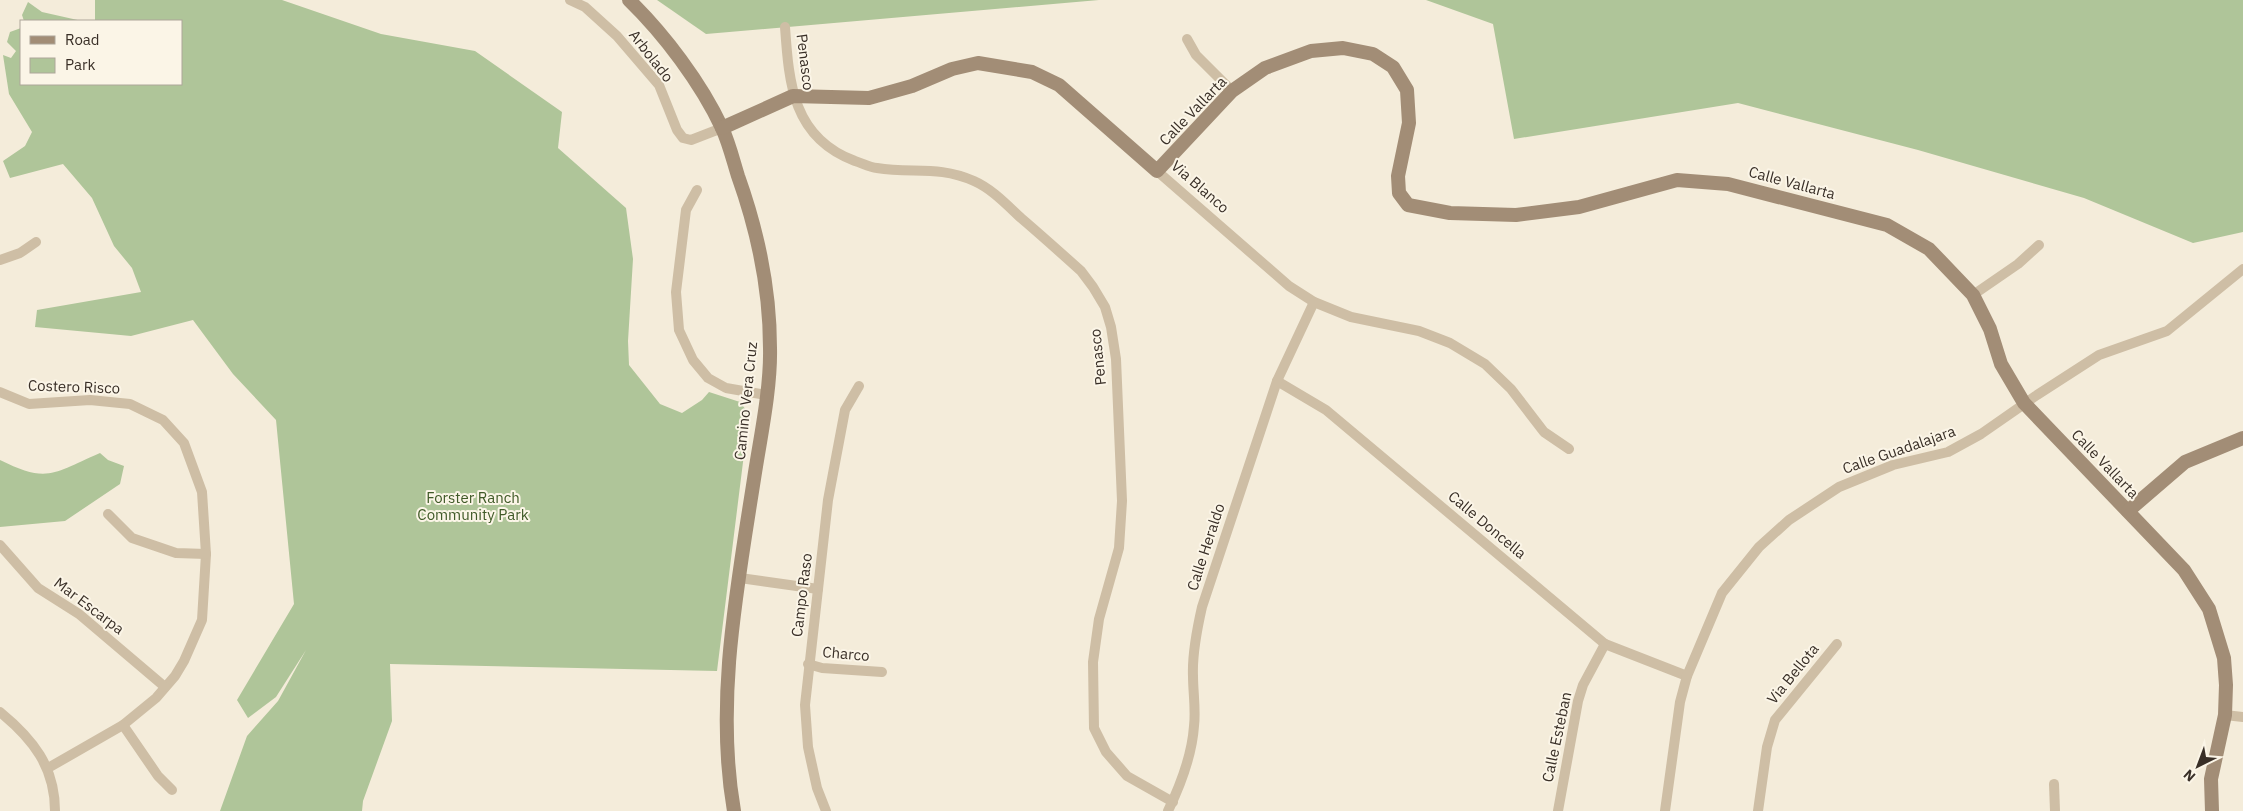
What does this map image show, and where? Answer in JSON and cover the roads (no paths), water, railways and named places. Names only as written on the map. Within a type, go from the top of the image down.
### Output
[{"type":"street","name":"Arbolado","points":[[570,0],[585,7],[617,36],[659,85],[677,130],[683,138],[691,140],[722,128]]},
{"type":"street","name":"Camino Vera Cruz","points":[[629,0],[642,13],[694,80],[722,128],[756,227],[766,288],[770,349],[766,395],[740,578],[725,725],[728,777],[734,811]]},
{"type":"street","name":"Penasco","points":[[785,27],[793,96],[812,132],[827,146],[844,157],[876,168],[941,171],[963,176],[989,189],[1080,271],[1093,286],[1105,308],[1112,328],[1116,359],[1122,501],[1119,548],[1099,619],[1092,662],[1093,725],[1101,744],[1115,765],[1135,782],[1170,806]]},
{"type":"street","points":[[1186,39],[1196,55],[1232,91]]},
{"type":"street","name":"Calle Vallarta","points":[[1157,171],[1232,91],[1265,68],[1311,51],[1343,48],[1373,54],[1393,67],[1407,90],[1409,123],[1398,176],[1398,193],[1408,205],[1450,214],[1516,215],[1579,207],[1677,180],[1728,184],[1887,225],[1929,249],[1973,296],[1990,329],[2001,364],[2024,403],[2184,570],[2209,609],[2224,658],[2225,715],[2211,780],[2212,811]]},
{"type":"street","name":"Via Blanco","points":[[722,128],[793,96],[869,98],[912,86],[952,69],[978,63],[1032,72],[1059,84],[1289,286],[1314,302],[1351,317],[1419,331],[1450,343],[1485,364],[1511,389],[1544,432],[1569,450]]},
{"type":"street","points":[[697,190],[686,210],[676,292],[679,330],[692,360],[708,378],[726,388],[766,395]]},
{"type":"street","points":[[0,260],[20,253],[36,242]]},
{"type":"street","points":[[1973,296],[2018,264],[2039,245]]},
{"type":"street","name":"Calle Guadalajara","points":[[1665,811],[1680,702],[1687,676],[1722,593],[1759,547],[1789,520],[1839,487],[1894,465],[1948,452],[1980,434],[2024,403],[2100,355],[2167,331],[2243,269]]},
{"type":"street","name":"Calle Heraldo","points":[[1170,806],[1180,787],[1191,751],[1194,724],[1192,674],[1196,631],[1202,607],[1277,381],[1314,302]]},
{"type":"street","name":"Calle Doncella","points":[[1277,381],[1326,410],[1605,644],[1687,676]]},
{"type":"street","name":"Campo Raso","points":[[826,811],[817,788],[808,747],[805,705],[808,664],[828,500],[845,410],[858,386]]},
{"type":"street","name":"Costero Risco","points":[[0,392],[30,404],[90,400],[130,404],[162,420],[184,444],[202,492],[206,554],[202,620],[184,661],[156,698],[123,724],[48,768]]},
{"type":"street","points":[[2128,511],[2185,462],[2243,438]]},
{"type":"street","points":[[108,514],[132,538],[176,553],[206,554]]},
{"type":"street","name":"Mar Escarpa","points":[[0,544],[38,588],[79,614],[165,687]]},
{"type":"street","points":[[740,578],[818,589]]},
{"type":"street","name":"Calle Esteban","points":[[1558,811],[1578,701],[1583,685],[1605,644]]},
{"type":"street","name":"Via Bellota","points":[[1758,811],[1766,747],[1775,720],[1837,644]]},
{"type":"street","name":"Charco","points":[[808,664],[822,668],[882,672]]},
{"type":"street","points":[[0,712],[24,732],[48,768],[55,791],[55,811]]},
{"type":"street","points":[[2225,715],[2243,717]]},
{"type":"street","points":[[123,724],[158,776],[172,790]]},
{"type":"street","points":[[2054,784],[2055,811]]},
{"type":"park label","name":"Forster Ranch Community Park","points":[[473,506]]}]
